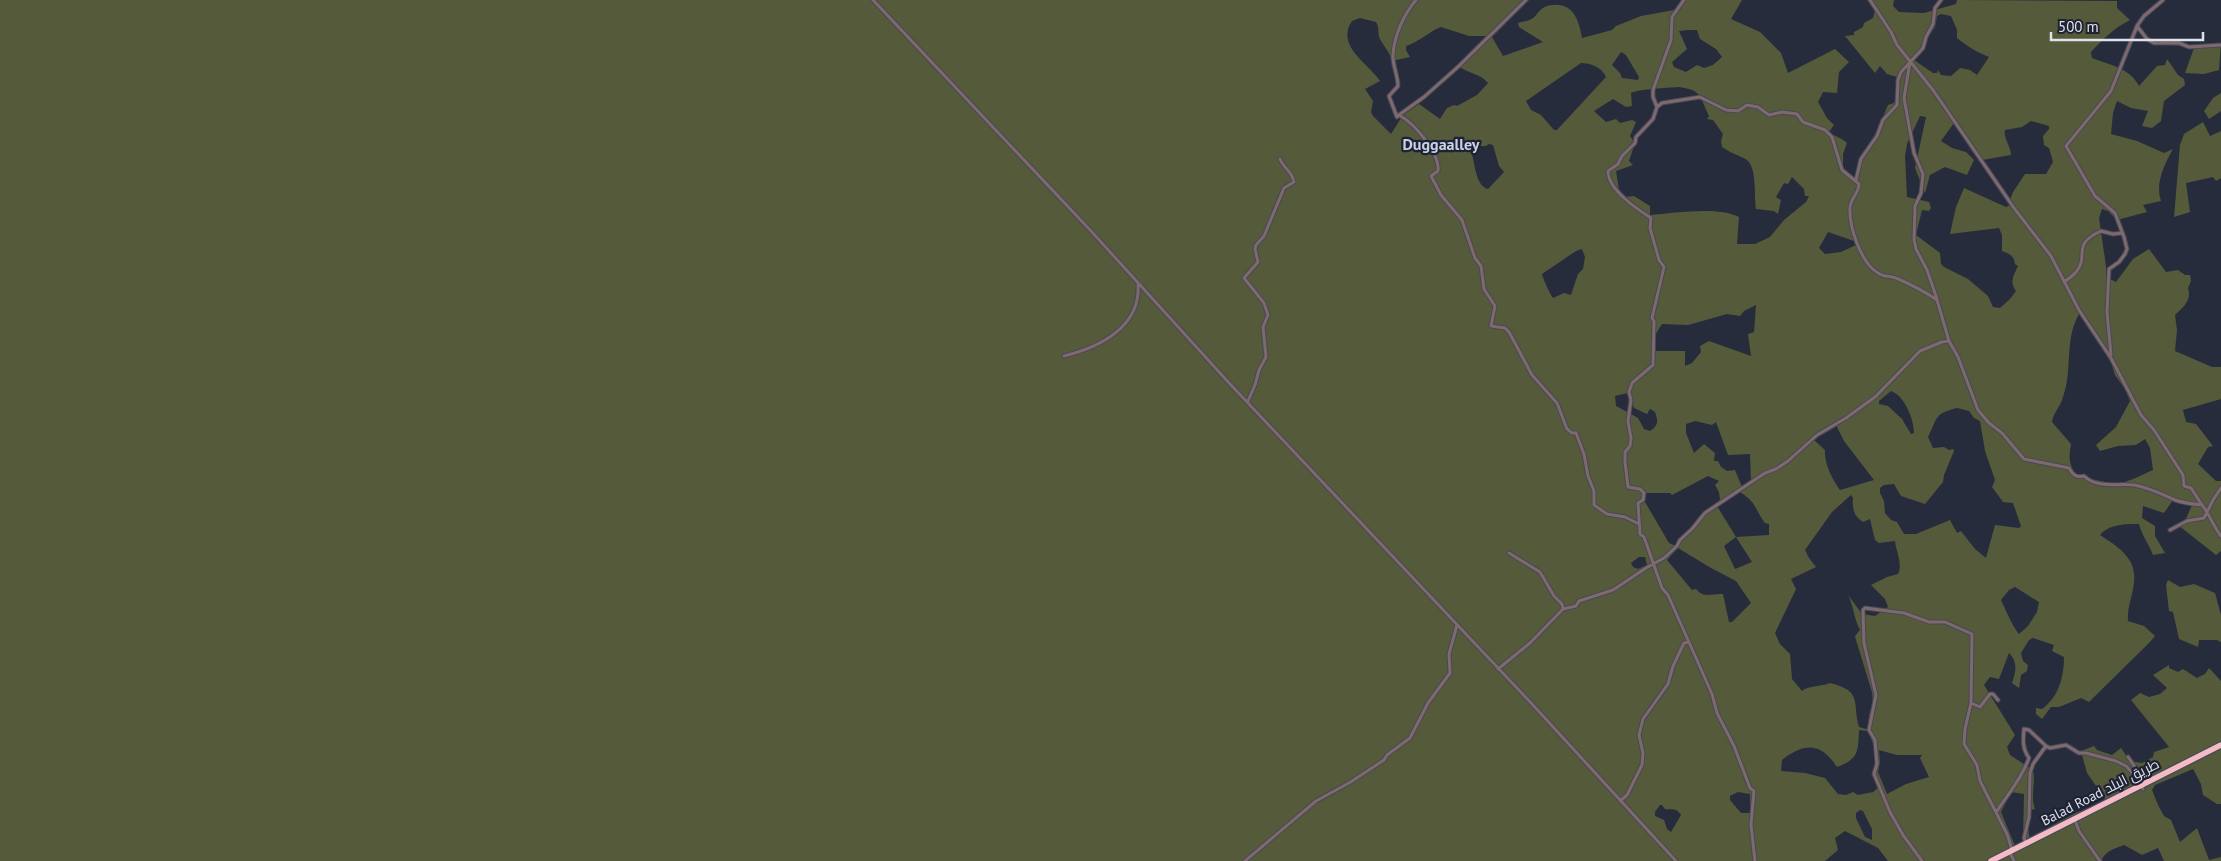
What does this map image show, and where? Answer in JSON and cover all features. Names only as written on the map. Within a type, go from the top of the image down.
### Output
[{"type":"highway","name":"Balad Road طريق البلد","points":[[1990,861],[2012,856],[2026,844],[2221,747]]},
{"type":"highway","name":"Balad Road طريق البلد","points":[[1999,861],[2076,823],[2142,785]]},
{"type":"street","points":[[873,0],[1676,861]]},
{"type":"street","points":[[1416,0],[1404,17],[1392,56],[1398,77],[1398,86],[1389,96],[1397,117],[1399,115],[1410,121],[1414,129],[1423,136],[1438,163],[1438,171],[1431,176],[1441,195],[1462,220],[1475,258],[1481,266],[1484,289],[1495,306],[1491,326],[1504,328],[1509,332],[1532,374],[1557,403],[1567,429],[1576,433],[1580,440],[1588,476],[1594,491],[1594,505],[1607,514],[1625,517],[1639,524]]},
{"type":"street","points":[[1399,115],[1424,97],[1459,66],[1526,0]]},
{"type":"street","points":[[1657,108],[1653,97],[1653,90],[1671,40],[1672,17],[1684,0]]},
{"type":"street","points":[[1870,0],[1910,62],[1933,90],[2014,208],[2051,256],[2078,310],[2111,358],[2142,415],[2183,475],[2184,486],[2191,488],[2221,536]]},
{"type":"street","points":[[1856,180],[1861,159],[1877,136],[1883,120],[1897,105],[1899,77],[1925,45],[1926,37],[1933,24],[1935,8],[1941,0]]},
{"type":"street","points":[[2111,358],[2107,312],[2109,269],[2119,262],[2126,252],[2124,236],[2115,213],[2094,196],[2066,146],[2111,91],[2137,26],[2144,16],[2163,0]]},
{"type":"street","points":[[2137,26],[2147,39],[2154,44],[2174,42],[2189,47],[2221,45]]},
{"type":"street","points":[[1910,62],[1904,98],[1914,153],[1923,174],[1921,193],[1914,206],[1914,240],[1916,249],[1927,270],[1949,341],[1958,358],[1978,410],[2024,459],[2069,468],[2073,475],[2078,477],[2084,476],[2088,480],[2111,486],[2134,485],[2167,495],[2176,500],[2202,505]]},
{"type":"street","points":[[1755,861],[1751,826],[1754,792],[1750,788],[1734,746],[1717,714],[1712,694],[1653,564],[1644,537],[1640,534],[1638,503],[1643,500],[1644,492],[1640,489],[1628,487],[1625,452],[1630,446],[1628,421],[1631,400],[1629,392],[1632,383],[1653,365],[1654,321],[1652,318],[1664,267],[1659,260],[1650,228],[1650,218],[1636,210],[1630,201],[1622,197],[1609,180],[1608,171],[1618,164],[1622,156],[1635,143],[1636,137],[1653,119],[1657,108],[1667,101],[1680,102],[1700,97],[1726,110],[1738,110],[1747,105],[1758,107],[1769,115],[1782,112],[1797,114],[1802,122],[1825,130],[1832,137],[1842,170],[1859,184],[1859,188],[1850,206],[1850,214],[1856,243],[1867,263],[1880,275],[1897,278],[1937,300]]},
{"type":"street","points":[[1248,401],[1259,370],[1266,357],[1264,327],[1268,315],[1264,303],[1244,278],[1258,262],[1256,244],[1264,236],[1284,188],[1294,182],[1290,172],[1283,167],[1280,159]]},
{"type":"street","points":[[2064,283],[2077,271],[2081,248],[2087,239],[2101,231],[2113,234],[2122,232]]},
{"type":"street","points":[[1064,356],[1088,350],[1115,335],[1136,305],[1139,297],[1138,283]]},
{"type":"street","points":[[1498,669],[1530,643],[1563,609],[1576,606],[1579,601],[1613,590],[1674,550],[1704,513],[1765,473],[1776,470],[1788,462],[1817,435],[1846,418],[1875,397],[1920,351],[1949,341]]},
{"type":"street","points":[[2170,530],[2187,521],[2202,520],[2208,513],[2213,500],[2221,488]]},
{"type":"street","points":[[1509,553],[1540,572],[1554,596],[1562,604],[1563,609]]},
{"type":"street","points":[[1922,861],[1903,835],[1890,812],[1874,774],[1877,764],[1875,740],[1869,730],[1876,695],[1864,643],[1863,610],[1865,608],[1904,613],[1929,622],[1945,622],[1972,634],[1971,703],[1965,729],[1964,744],[1977,765],[1980,781],[1997,812],[2012,856]]},
{"type":"street","points":[[1245,861],[1316,801],[1349,783],[1384,760],[1387,755],[1410,738],[1428,703],[1450,673],[1449,654],[1457,625]]},
{"type":"street","points":[[1620,801],[1628,795],[1642,765],[1643,753],[1639,735],[1644,717],[1668,684],[1684,643],[1689,642]]},
{"type":"street","points":[[1971,703],[1980,708],[1990,694],[1993,694],[1998,700]]},
{"type":"street","points":[[1997,812],[2006,795],[2024,772],[2029,758],[2024,752],[2022,743],[2024,729],[2029,730],[2050,748],[2066,745],[2079,753],[2116,761],[2126,766],[2142,785]]},
{"type":"street","points":[[2026,844],[2024,838],[2029,817],[2030,773],[2032,764],[2046,746]]},
{"type":"street","points":[[2128,757],[2142,777],[2142,785]]},
{"type":"street","points":[[2076,823],[2078,831],[2100,861]]},
{"type":"green space","points":[[0,0],[1529,0],[1492,37],[1503,56],[1543,42],[1519,27],[1518,23],[1531,19],[1547,6],[1556,5],[1568,8],[1579,24],[1582,38],[1612,30],[1616,26],[1641,16],[1674,10],[1683,0],[1742,0],[1731,19],[1760,32],[1781,53],[1788,73],[1835,49],[1849,62],[1839,72],[1837,93],[1823,92],[1818,102],[1827,118],[1834,125],[1829,132],[1847,143],[1843,154],[1843,170],[1856,179],[1858,160],[1876,133],[1888,105],[1894,103],[1897,97],[1897,77],[1887,74],[1880,66],[1875,73],[1845,36],[1854,35],[1854,32],[1863,27],[1864,23],[1873,18],[1875,10],[1867,0],[1894,0],[1893,6],[1899,12],[1924,13],[1956,4],[1957,0],[2117,1],[2117,8],[2130,20],[2114,30],[2091,52],[2092,58],[2125,71],[2139,86],[2157,66],[2165,65],[2167,59],[2178,75],[2184,79],[2185,85],[2164,101],[2161,121],[2152,128],[2142,126],[2148,111],[2131,108],[2117,101],[2113,113],[2111,134],[2137,141],[2164,153],[2173,149],[2160,181],[2159,195],[2161,201],[2143,205],[2147,212],[2117,220],[2108,211],[2102,209],[2099,218],[2106,277],[2116,282],[2133,259],[2149,249],[2166,272],[2178,270],[2185,275],[2190,275],[2188,300],[2175,315],[2177,330],[2175,351],[2212,367],[2221,367],[2221,399],[2183,410],[2186,422],[2196,424],[2213,446],[2208,447],[2198,464],[2216,481],[2221,481],[2221,551],[2216,555],[2178,525],[2185,521],[2192,505],[2173,500],[2164,513],[2143,506],[2142,518],[2155,526],[2155,536],[2165,553],[2153,555],[2139,524],[2113,527],[2100,535],[2125,554],[2132,566],[2134,582],[2128,611],[2128,621],[2144,626],[2155,636],[2150,642],[2089,702],[2081,698],[2059,707],[2051,707],[2042,719],[2036,714],[2036,708],[2042,709],[2053,698],[2063,671],[2064,657],[2052,651],[2054,645],[2033,638],[2029,640],[2021,653],[2023,661],[2028,665],[2027,671],[2021,675],[2019,688],[2012,683],[2015,667],[2014,660],[2009,653],[1999,679],[1990,677],[1984,685],[2015,735],[2007,747],[2010,755],[2033,770],[2035,809],[2031,810],[2030,838],[2073,814],[2101,803],[2105,799],[2087,773],[2081,751],[2094,746],[2097,750],[2112,755],[2121,748],[2130,761],[2142,763],[2153,757],[2154,752],[2169,747],[2131,700],[2140,693],[2149,697],[2160,694],[2167,688],[2153,675],[2169,665],[2169,668],[2178,672],[2183,669],[2197,678],[2205,674],[2209,668],[2221,681],[2221,804],[2217,804],[2203,795],[2201,784],[2193,769],[2155,785],[2152,790],[2164,816],[2171,820],[2180,842],[2197,828],[2209,860],[2221,857],[2221,861],[2164,861],[2158,848],[2142,855],[2124,845],[2107,853],[2102,861],[1888,861],[1878,848],[1845,831],[1835,838],[1838,850],[1825,861],[0,861]],"holes":[[[1941,14],[1951,16],[1957,30],[1957,38],[1989,57],[1977,75],[1970,70],[1960,68],[1951,76],[1941,75],[1938,70],[1937,73],[1933,73],[1914,60],[1925,48],[1929,35],[1935,27],[1937,16]],[[1360,18],[1376,22],[1380,39],[1392,61],[1410,57],[1406,46],[1441,27],[1469,36],[1486,36],[1454,68],[1455,70],[1460,67],[1482,77],[1488,83],[1477,95],[1457,106],[1454,105],[1447,108],[1440,119],[1419,104],[1403,115],[1391,134],[1373,116],[1371,112],[1373,101],[1365,89],[1380,81],[1350,46],[1348,30],[1352,21]],[[1687,30],[1697,30],[1700,39],[1716,49],[1722,57],[1713,65],[1704,68],[1697,65],[1686,72],[1674,67],[1672,62],[1687,49],[1679,31]],[[1621,52],[1626,55],[1639,77],[1638,80],[1622,78],[1612,65]],[[1581,63],[1599,68],[1606,77],[1557,130],[1554,130],[1541,115],[1531,110],[1526,101]],[[1686,88],[1699,95],[1709,116],[1707,119],[1713,120],[1723,134],[1722,147],[1747,160],[1750,164],[1754,176],[1756,209],[1774,211],[1778,214],[1781,200],[1776,197],[1784,183],[1788,184],[1792,177],[1804,189],[1805,196],[1809,196],[1806,202],[1784,220],[1770,237],[1755,244],[1737,244],[1739,217],[1708,211],[1650,215],[1650,206],[1634,196],[1624,197],[1619,190],[1616,171],[1633,165],[1629,161],[1633,149],[1631,145],[1634,142],[1630,136],[1636,122],[1632,120],[1620,123],[1616,119],[1606,122],[1594,111],[1613,99],[1626,107],[1632,106],[1631,93],[1653,89]],[[1920,116],[1926,117],[1915,168],[1925,193],[1930,175],[1945,167],[1967,175],[1974,160],[1966,152],[1952,148],[1941,141],[1954,123],[2010,205],[2006,207],[1964,188],[1956,207],[1950,234],[1999,228],[2002,235],[2002,251],[2011,256],[2018,266],[2013,282],[2016,291],[2000,308],[1993,307],[1988,296],[1968,279],[1944,267],[1941,264],[1940,253],[1916,235],[1922,210],[1929,211],[1931,208],[1929,202],[1907,197],[1905,156],[1907,144]],[[2031,121],[2049,126],[2049,129],[2043,136],[2044,145],[2049,148],[2053,162],[2046,174],[2025,174],[2010,200],[1982,160],[2011,155],[2005,130],[2022,127]],[[1493,145],[1499,166],[1504,172],[1488,189],[1478,180],[1472,154],[1478,146]],[[1828,232],[1854,241],[1856,245],[1841,252],[1825,254],[1819,248]],[[1582,249],[1585,257],[1583,269],[1578,274],[1571,295],[1564,293],[1553,298],[1542,274]],[[1756,305],[1754,332],[1748,334],[1751,356],[1709,341],[1700,346],[1701,352],[1692,363],[1685,366],[1685,351],[1656,351],[1655,335],[1662,324],[1688,325],[1727,314],[1740,316],[1744,311]],[[2079,314],[2111,362],[2115,375],[2125,389],[2130,401],[2116,427],[2096,445],[2100,451],[2118,446],[2136,445],[2145,439],[2150,448],[2153,470],[2121,483],[2108,483],[2088,478],[2085,475],[2077,476],[2070,460],[2071,444],[2052,422],[2066,386],[2074,324]],[[1891,391],[1900,398],[1908,409],[1914,433],[1911,434],[1902,419],[1888,406],[1879,404],[1879,401]],[[1628,393],[1634,408],[1647,414],[1650,409],[1655,412],[1656,425],[1650,431],[1644,429],[1638,418],[1616,406],[1615,396]],[[1957,408],[1969,411],[1974,418],[1980,421],[1985,451],[1995,480],[1992,487],[2003,502],[2013,503],[2021,526],[2019,528],[1995,525],[1986,558],[1975,549],[1961,531],[1957,533],[1950,520],[1916,534],[1904,534],[1897,522],[1891,520],[1885,513],[1884,501],[1880,493],[1880,488],[1884,485],[1894,484],[1901,496],[1925,504],[1943,482],[1954,451],[1944,447],[1933,448],[1928,437],[1937,418],[1944,412]],[[1695,421],[1712,425],[1716,422],[1728,455],[1750,454],[1751,481],[1742,487],[1735,470],[1727,471],[1721,467],[1718,461],[1714,461],[1715,453],[1704,444],[1694,453],[1686,433],[1686,424]],[[1836,425],[1844,441],[1874,480],[1840,490],[1829,471],[1825,450],[1814,440],[1827,428]],[[1708,476],[1719,481],[1715,485],[1719,492],[1720,500],[1699,516],[1676,546],[1669,543],[1645,502],[1646,493],[1670,493],[1672,495]],[[1740,492],[1752,503],[1765,523],[1769,524],[1769,535],[1736,537],[1717,506]],[[1851,495],[1856,515],[1863,522],[1870,519],[1875,540],[1879,543],[1895,541],[1900,562],[1898,574],[1871,585],[1885,599],[1888,607],[1875,616],[1862,614],[1848,595],[1860,630],[1855,636],[1872,692],[1873,703],[1869,715],[1868,728],[1866,729],[1859,727],[1854,699],[1847,690],[1830,683],[1802,691],[1792,679],[1790,654],[1780,644],[1775,633],[1796,589],[1791,579],[1816,567],[1805,550],[1832,512]],[[1736,537],[1752,562],[1735,569],[1724,546]],[[1678,548],[1736,581],[1751,603],[1732,622],[1729,622],[1723,594],[1705,595],[1696,589],[1692,590],[1667,560]],[[1639,557],[1645,557],[1647,565],[1638,569],[1633,567],[1631,563]],[[2015,587],[2039,602],[2037,612],[2028,626],[2019,634],[2001,600],[2009,590]],[[1859,730],[1868,731],[1874,746],[1875,764],[1873,772],[1878,788],[1873,792],[1858,795],[1853,792],[1846,795],[1838,794],[1825,778],[1805,773],[1781,771],[1782,760],[1790,754],[1805,748],[1819,749],[1837,767],[1850,761],[1856,753]],[[1879,750],[1897,755],[1922,755],[1920,758],[1929,777],[1906,784],[1887,794],[1878,772],[1880,762]],[[1738,792],[1750,794],[1750,813],[1741,813],[1730,800],[1730,796]],[[2011,792],[2024,794],[2023,843],[2015,846],[2001,812]],[[1660,805],[1665,809],[1676,810],[1681,815],[1671,832],[1667,829],[1664,820],[1655,816],[1655,812]],[[1860,810],[1863,811],[1872,829],[1872,840],[1865,837],[1856,818],[1856,813]]]},
{"type":"green space","points":[[2172,41],[2188,45],[2221,43],[2219,70],[2204,74],[2185,73],[2194,48],[2172,45]]},
{"type":"green space","points":[[2221,93],[2221,111],[2209,119],[2204,111],[2213,98]]},
{"type":"green space","points":[[2203,122],[2210,136],[2221,131],[2221,178],[2216,181],[2213,177],[2186,183],[2190,212],[2174,217],[2180,145],[2184,134]]},
{"type":"green space","points":[[2168,580],[2180,587],[2194,584],[2215,593],[2221,615],[2221,642],[2217,640],[2199,640],[2198,647],[2179,639],[2173,612],[2169,611],[2166,585]]},
{"type":"district","name":"Duggaalley","points":[[1441,144]]}]
